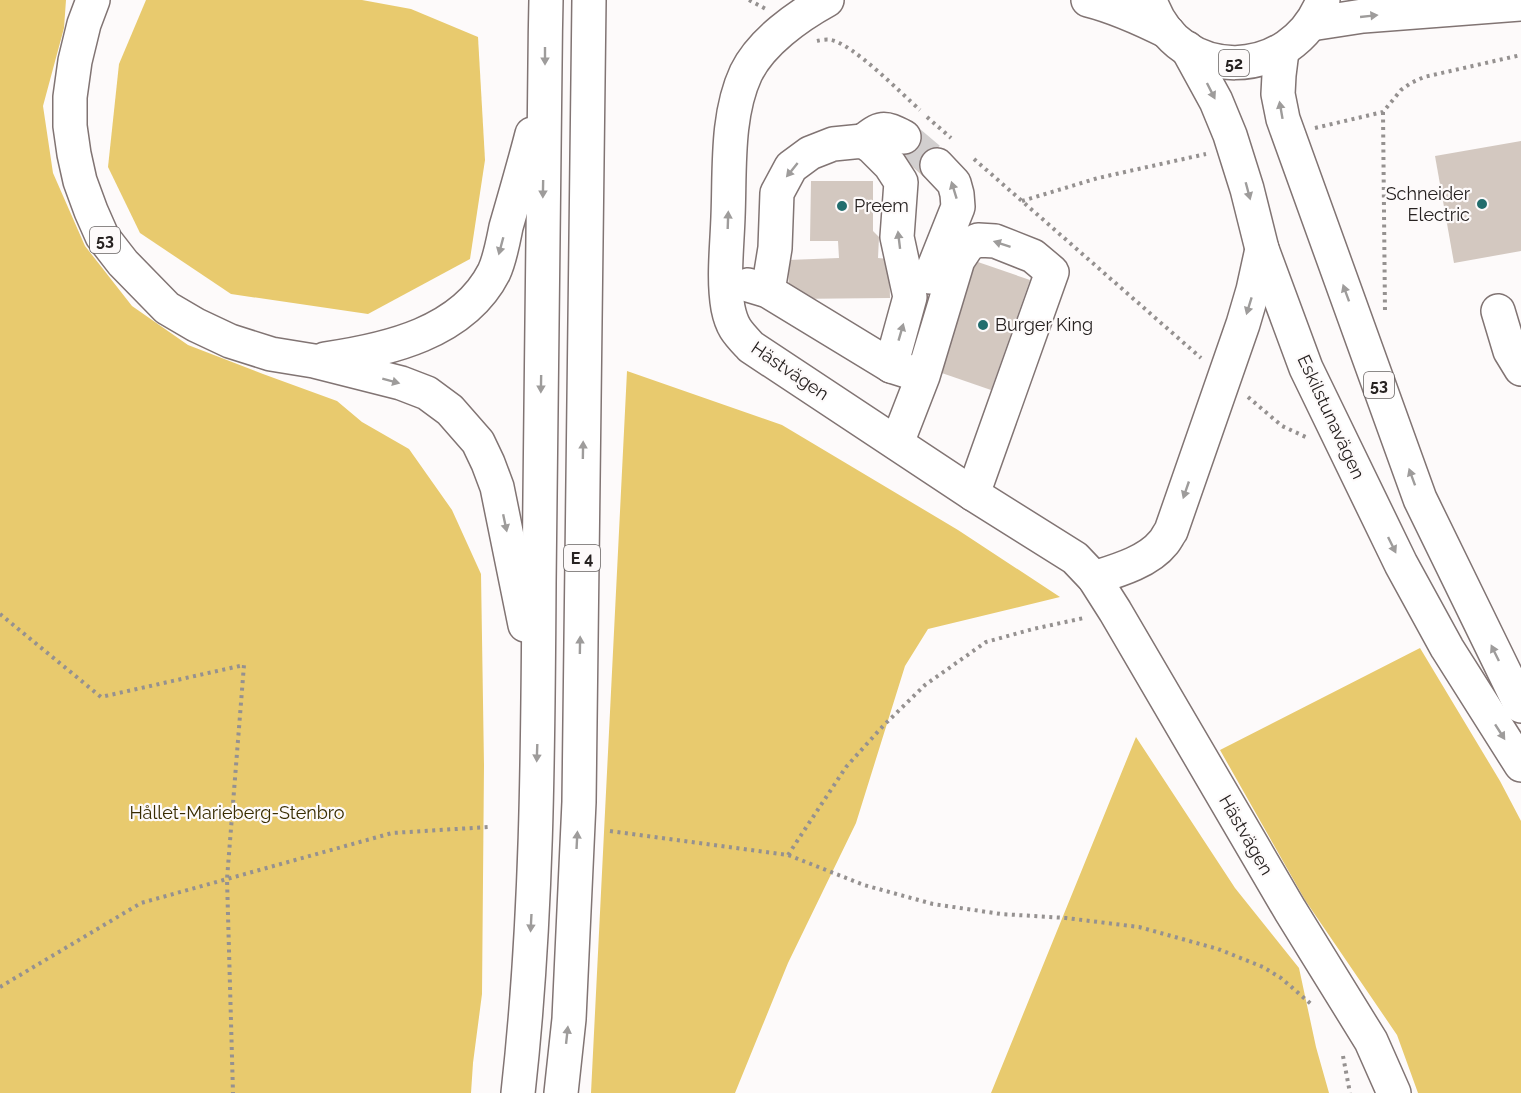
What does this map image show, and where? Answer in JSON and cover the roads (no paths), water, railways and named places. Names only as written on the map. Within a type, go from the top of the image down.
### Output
[{"type":"main road","name":"53","points":[[93,0],[84,24],[75,61],[70,97],[70,126],[80,181],[102,236],[123,263],[167,308],[230,341],[271,354],[314,361],[354,355],[411,339],[462,311],[481,293],[495,269],[545,89]]},
{"type":"main road","name":"Hästvägen","points":[[827,0],[784,29],[764,48],[747,70],[738,95],[732,124],[726,279],[729,309],[735,330],[751,347],[973,494],[1075,558],[1094,578],[1290,910],[1371,1041],[1394,1093]]},
{"type":"main road","name":"52","points":[[1088,0],[1124,12],[1210,59],[1234,63],[1259,60],[1282,51],[1303,35],[1317,12],[1364,16],[1521,4]]},
{"type":"main road","name":"Eskilstunavägen","points":[[1150,0],[1156,15],[1178,40],[1216,101],[1230,135],[1247,189],[1262,249],[1306,368],[1401,564],[1447,648],[1521,765]]},
{"type":"main road","name":"E 4","points":[[518,1093],[527,997],[538,694],[545,11]]},
{"type":"main road","name":"E 4","points":[[561,1093],[569,1019],[579,802],[589,11]]},
{"type":"main road","name":"53","points":[[1282,51],[1278,94],[1282,119],[1420,499],[1521,706]]},
{"type":"main road","points":[[768,291],[775,248],[777,193],[791,167],[810,153],[833,144],[862,141],[877,130],[889,129],[904,137]]},
{"type":"main road","points":[[862,141],[872,147],[890,165],[901,182],[897,237],[910,297],[891,366]]},
{"type":"main road","points":[[910,297],[927,284],[958,207],[954,183],[937,165]]},
{"type":"main road","points":[[897,443],[923,376],[958,260],[968,245],[978,240],[995,241],[1033,256],[1052,272],[973,494]]},
{"type":"main road","points":[[1094,578],[1124,568],[1146,557],[1163,544],[1171,531],[1225,377],[1253,290],[1262,249]]},
{"type":"main road","points":[[726,279],[768,291],[891,366],[923,376]]},
{"type":"main road","points":[[1498,311],[1510,351],[1521,369]]},
{"type":"main road","points":[[314,361],[401,383],[427,393],[450,410],[478,442],[497,487],[538,694]]},
{"type":"tunnel","points":[[904,137],[937,165]]},
{"type":"place","name":"Schneider Electric","points":[[1482,204]]},
{"type":"place","name":"Preem","points":[[842,206]]},
{"type":"place","name":"Burger King","points":[[983,325]]},
{"type":"park label","name":"Hållet-Marieberg-Stenbro","points":[[237,813]]}]
